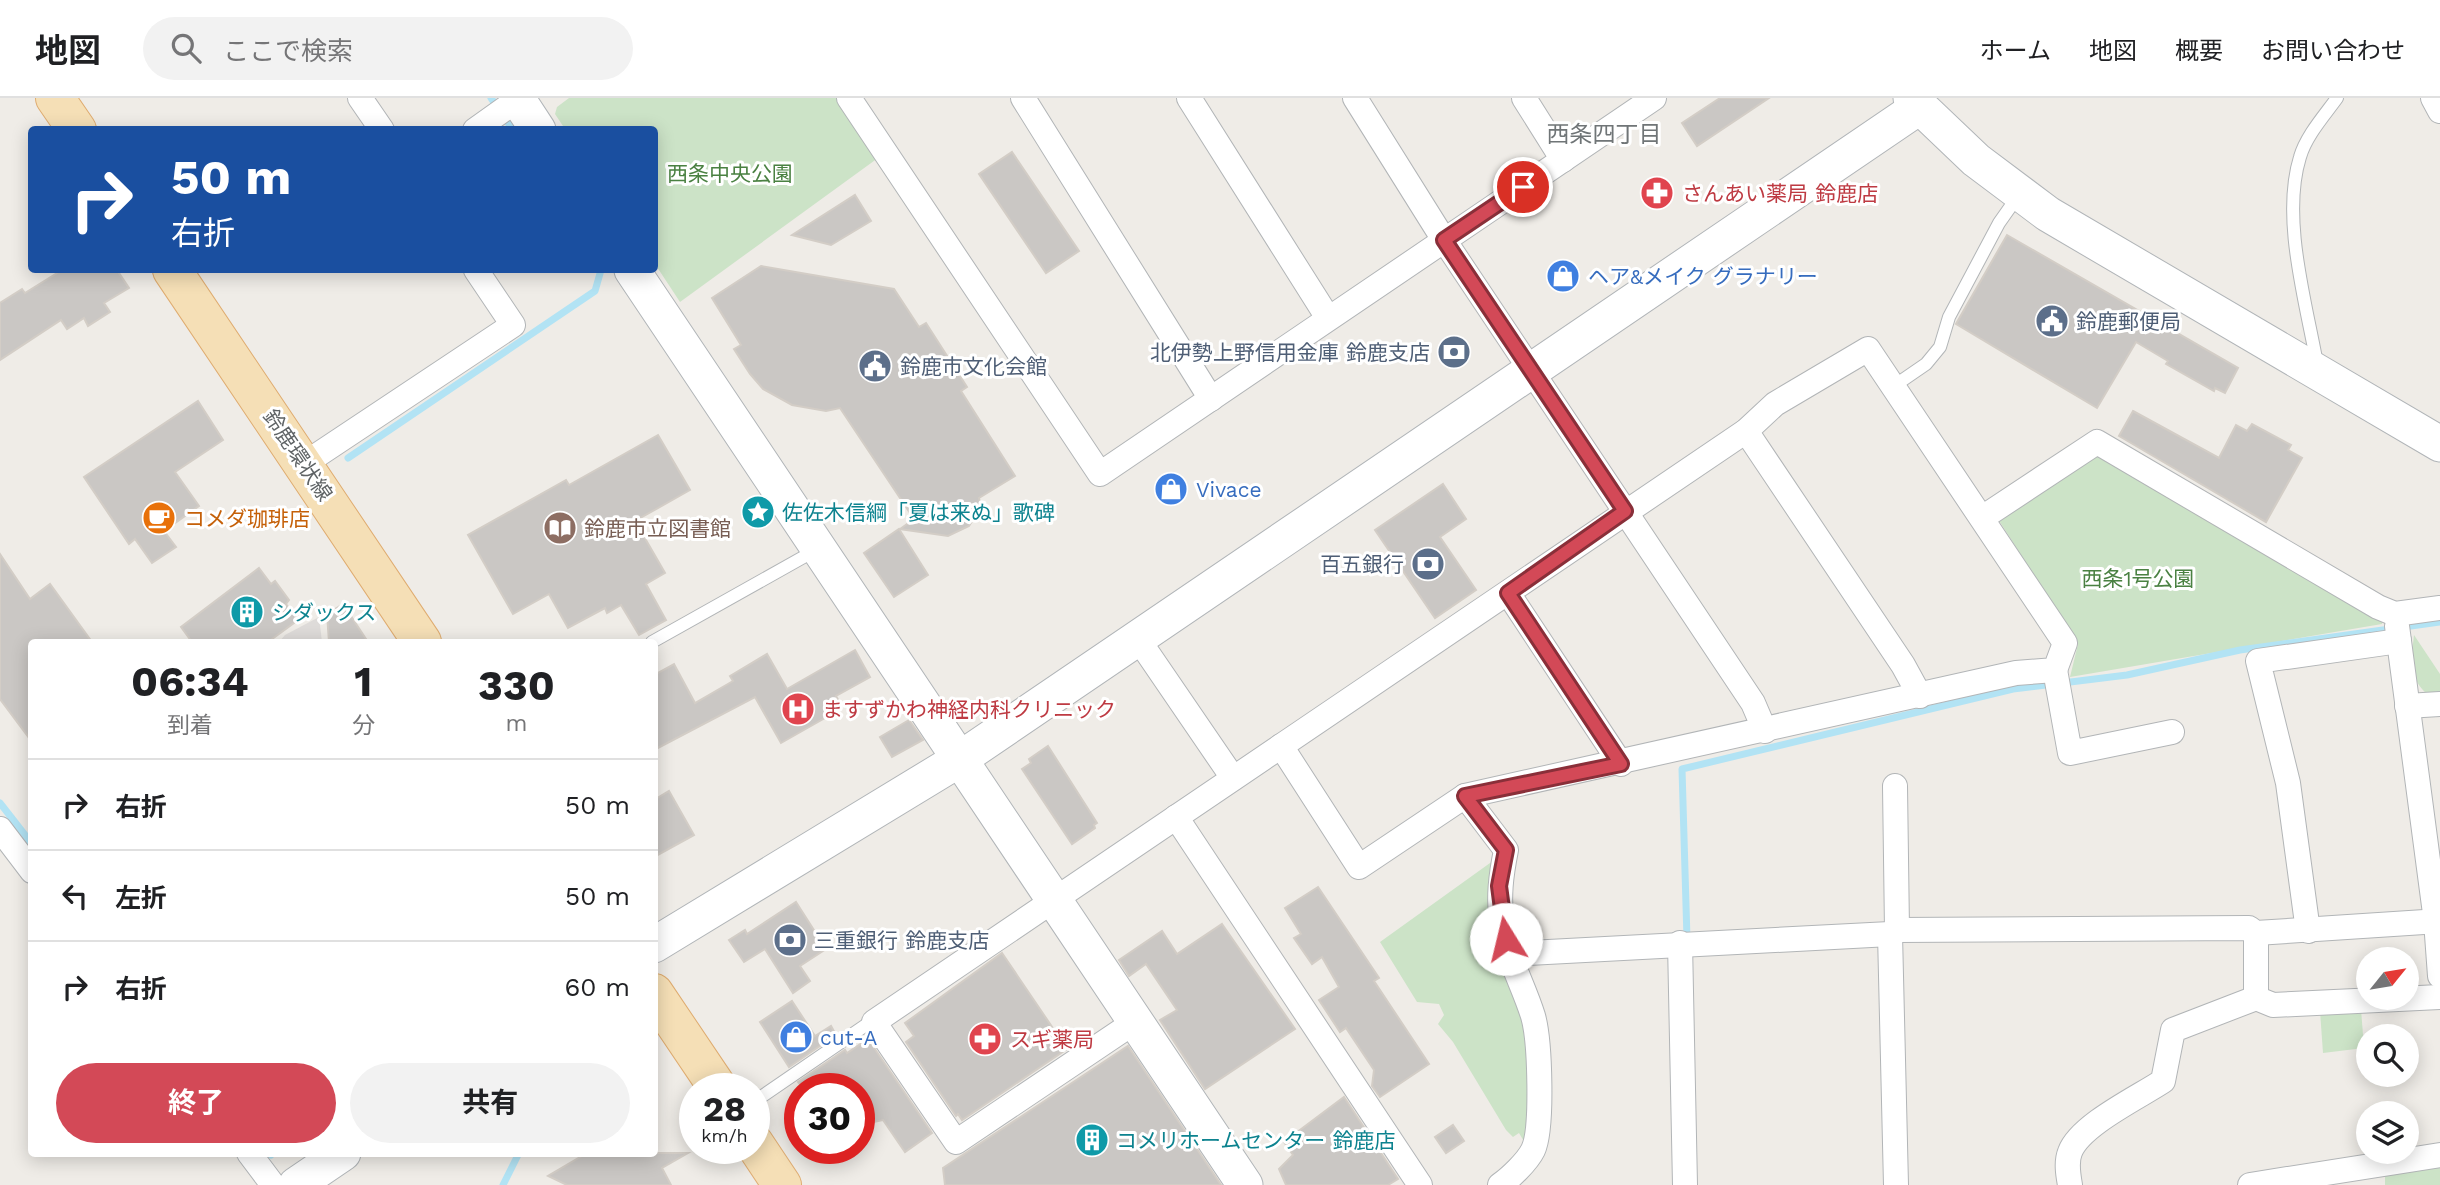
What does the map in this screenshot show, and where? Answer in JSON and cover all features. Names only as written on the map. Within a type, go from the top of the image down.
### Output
[{"type":"main road","points":[[55,98],[74,126]]},
{"type":"main road","name":"鈴鹿環状線","points":[[174,273],[420,639]]},
{"type":"main road","points":[[658,999],[708,1073]]},
{"type":"main road","points":[[768,1164],[782,1185]]},
{"type":"street","points":[[360,98],[379,126]]},
{"type":"street","points":[[849,98],[1100,474],[1654,98]]},
{"type":"street","points":[[1023,98],[1211,399]]},
{"type":"street","points":[[1189,98],[1328,318]]},
{"type":"street","points":[[1355,98],[1444,240],[1753,703],[1765,731]]},
{"type":"street","points":[[1524,98],[1563,160]]},
{"type":"street","points":[[2433,98],[2440,111]]},
{"type":"street","points":[[481,125],[517,100],[535,126]]},
{"type":"street","points":[[658,943],[960,759],[1531,371],[1915,103],[1976,160],[2048,214],[2440,444]]},
{"type":"street","points":[[304,464],[513,324],[478,273]]},
{"type":"street","points":[[634,273],[1245,1185]]},
{"type":"street","points":[[1136,1021],[956,1142],[874,1022],[1746,431],[1775,404],[1868,349],[2065,643],[2054,670],[2070,753],[2172,732]]},
{"type":"street","points":[[1746,431],[1903,665],[1920,696]]},
{"type":"street","points":[[1982,518],[2097,442],[2395,614],[2440,608]]},
{"type":"street","points":[[1508,593],[1621,764]]},
{"type":"street","points":[[2395,614],[2438,921],[2440,976]]},
{"type":"street","points":[[1138,639],[1233,778]]},
{"type":"street","points":[[2308,931],[2288,783],[2258,661],[2399,641]]},
{"type":"street","points":[[1281,746],[1359,867],[1465,796],[1621,764],[2017,673],[2054,670]]},
{"type":"street","points":[[2407,706],[2440,704]]},
{"type":"street","points":[[1895,786],[1896,1185]]},
{"type":"street","points":[[1465,796],[1506,850],[1499,886],[1502,925],[1513,971],[1533,1016],[1538,1049],[1537,1132],[1533,1151],[1504,1184]]},
{"type":"street","points":[[1176,817],[1420,1185]]},
{"type":"street","points":[[0,830],[28,865]]},
{"type":"street","points":[[1509,954],[1894,932],[2249,929],[2256,933],[2438,921]]},
{"type":"street","points":[[2256,933],[2256,998]]},
{"type":"street","points":[[1685,1185],[1687,943]]},
{"type":"street","points":[[2070,1185],[2067,1165],[2070,1151],[2082,1134],[2163,1081],[2173,1030],[2256,998],[2273,1005],[2440,997]]},
{"type":"street","points":[[2250,1185],[2440,1155]]},
{"type":"street","points":[[251,1157],[273,1185]]},
{"type":"street","points":[[296,1185],[337,1157]]},
{"type":"lane","points":[[2319,374],[2296,249],[2294,194],[2300,155],[2337,98]]},
{"type":"lane","points":[[1894,386],[1926,364],[1940,347],[1949,317],[1999,223],[2020,193]]},
{"type":"lane","points":[[657,639],[820,548]]},
{"type":"lane","points":[[770,1091],[866,1024],[874,1022]]},
{"type":"shaded area","points":[[319,617],[322,639],[282,639]]},
{"type":"green space","name":"西条中央公園","points":[[569,98],[840,98],[878,158],[680,302],[658,269],[658,126],[563,126],[555,114],[557,107]]},
{"type":"green space","name":"西条1号公園","points":[[2096,454],[2383,620],[2382,624],[2070,677],[2078,644],[1998,519]]},
{"type":"green space","points":[[2414,635],[2440,674],[2440,695],[2429,696],[2417,682],[2412,668]]},
{"type":"green space","points":[[1497,858],[1532,1048],[1525,1143],[1519,1133],[1513,1137],[1506,1130],[1453,1042],[1438,1024],[1444,1015],[1439,1004],[1417,1002],[1380,942]]},
{"type":"green space","points":[[2361,1010],[2362,1024],[2356,1024],[2356,1049],[2323,1053],[2320,1011]]},
{"type":"green space","points":[[2440,1160],[2440,1185],[2385,1185],[2385,1167]]},
{"type":"building","points":[[1720,98],[1769,98],[1697,146],[1682,123]]},
{"type":"building","points":[[1012,152],[1079,251],[1046,273],[979,174]]},
{"type":"building","points":[[855,195],[871,221],[831,245],[792,235]]},
{"type":"building","points":[[2007,235],[2238,368],[2225,393],[2215,388],[2214,391],[2166,364],[2168,361],[2136,342],[2097,408],[1956,324]]},
{"type":"building","points":[[761,266],[894,289],[919,327],[926,323],[967,387],[961,391],[1015,476],[979,498],[981,507],[969,526],[948,536],[900,529],[914,519],[840,408],[826,411],[792,405],[763,389],[750,374],[734,349],[741,345],[712,298]]},
{"type":"building","points":[[57,273],[119,273],[129,288],[104,303],[110,312],[88,326],[84,318],[67,329],[61,320],[0,360],[0,303],[22,289],[25,293]]},
{"type":"building","points":[[198,401],[223,440],[175,472],[199,506],[164,531],[176,547],[152,563],[135,539],[129,544],[84,477]]},
{"type":"building","points":[[2133,411],[2219,458],[2236,425],[2247,431],[2252,424],[2291,445],[2288,450],[2302,458],[2266,522],[2119,436]]},
{"type":"building","name":"鈴鹿市立図書館","points":[[658,435],[690,490],[635,521],[665,573],[646,584],[666,620],[639,635],[621,605],[607,613],[605,608],[568,628],[549,594],[513,614],[468,535],[566,480],[569,485]]},
{"type":"building","name":"百五銀行","points":[[1443,484],[1466,519],[1440,537],[1476,590],[1435,618],[1375,530]]},
{"type":"building","points":[[899,529],[928,575],[894,597],[864,553]]},
{"type":"building","points":[[0,554],[30,599],[50,584],[90,639],[28,639],[28,737],[0,699]]},
{"type":"building","name":"シダックス","points":[[259,568],[271,584],[275,581],[289,600],[286,604],[298,620],[272,639],[190,639],[181,627]]},
{"type":"building","points":[[343,604],[366,639],[329,639],[327,614]]},
{"type":"building","points":[[855,650],[870,677],[836,696],[841,705],[830,711],[832,714],[781,743],[755,697],[658,748],[658,673],[674,664],[695,703],[733,681],[730,676],[767,654],[787,689]]},
{"type":"building","points":[[909,720],[923,740],[892,757],[880,737]]},
{"type":"building","points":[[1048,746],[1097,823],[1095,828],[1072,844],[1022,769],[1031,763],[1029,759]]},
{"type":"building","points":[[669,791],[694,835],[658,855],[658,798]]},
{"type":"building","points":[[1318,887],[1379,978],[1374,981],[1429,1064],[1380,1097],[1372,1086],[1374,1070],[1346,1028],[1340,1032],[1319,1000],[1339,987],[1322,957],[1312,964],[1294,938],[1301,934],[1285,908]]},
{"type":"building","name":"三重銀行 鈴鹿支店","points":[[796,902],[826,949],[800,966],[810,981],[793,993],[765,949],[744,962],[729,940],[745,930],[747,934]]},
{"type":"building","points":[[1222,924],[1295,1029],[1205,1089],[1160,1020],[1177,1010],[1146,964],[1129,976],[1119,960],[1162,931],[1177,954]]},
{"type":"building","name":"スギ薬局","points":[[1002,953],[1067,1049],[962,1120],[958,1114],[956,1116],[906,1042],[914,1036],[905,1023]]},
{"type":"building","points":[[792,1001],[815,1036],[831,1026],[836,1035],[789,1067],[760,1022]]},
{"type":"building","points":[[868,1039],[932,1133],[905,1152],[883,1120],[875,1122],[875,1073],[811,1073],[845,1050],[847,1053]]},
{"type":"building","name":"コメリホームセンター 鈴鹿店","points":[[1128,1046],[1221,1185],[945,1185],[943,1168]]},
{"type":"building","points":[[1344,1097],[1398,1179],[1388,1185],[1286,1185],[1279,1169],[1293,1155],[1284,1142]]},
{"type":"building","points":[[1453,1125],[1464,1141],[1446,1153],[1435,1137]]},
{"type":"building","points":[[658,1153],[679,1153],[679,1158],[662,1168],[671,1185],[567,1185],[548,1176],[580,1157],[658,1157]]},
{"type":"waterway","points":[[491,98],[510,126]]},
{"type":"waterway","points":[[348,458],[595,291],[600,273]]},
{"type":"waterway","points":[[1687,939],[1682,769],[2013,689],[2127,675],[2240,650],[2440,622]]},
{"type":"waterway","points":[[0,803],[28,839]]},
{"type":"waterway","points":[[503,1185],[517,1157]]},
{"type":"place","name":"さんあい薬局 鈴鹿店","points":[[1657,193]]},
{"type":"place","name":"ヘア&メイク グラナリー","points":[[1563,276]]},
{"type":"place","name":"鈴鹿郵便局","points":[[2052,321]]},
{"type":"place","name":"北伊勢上野信用金庫 鈴鹿支店","points":[[1454,352]]},
{"type":"place","name":"鈴鹿市文化会館","points":[[875,366]]},
{"type":"place","name":"Vivace","points":[[1171,489]]},
{"type":"place","name":"佐佐木信綱「夏は来ぬ」歌碑","points":[[758,512]]},
{"type":"place","name":"コメダ珈琲店","points":[[159,518]]},
{"type":"place","name":"鈴鹿市立図書館","points":[[560,528]]},
{"type":"place","name":"百五銀行","points":[[1428,564]]},
{"type":"place","name":"シダックス","points":[[247,612]]},
{"type":"place","name":"ますずかわ神経内科クリニック","points":[[798,709]]},
{"type":"place","name":"三重銀行 鈴鹿支店","points":[[790,940]]},
{"type":"place","name":"cut-A","points":[[796,1037]]},
{"type":"place","name":"スギ薬局","points":[[985,1039]]},
{"type":"place","name":"コメリホームセンター 鈴鹿店","points":[[1092,1140]]},
{"type":"district","name":"西条四丁目","points":[[1604,134]]},
{"type":"route","points":[[1506,939],[1502,925],[1499,886],[1506,850],[1465,796],[1621,764],[1508,593],[1625,511],[1444,240],[1523,187]]}]
